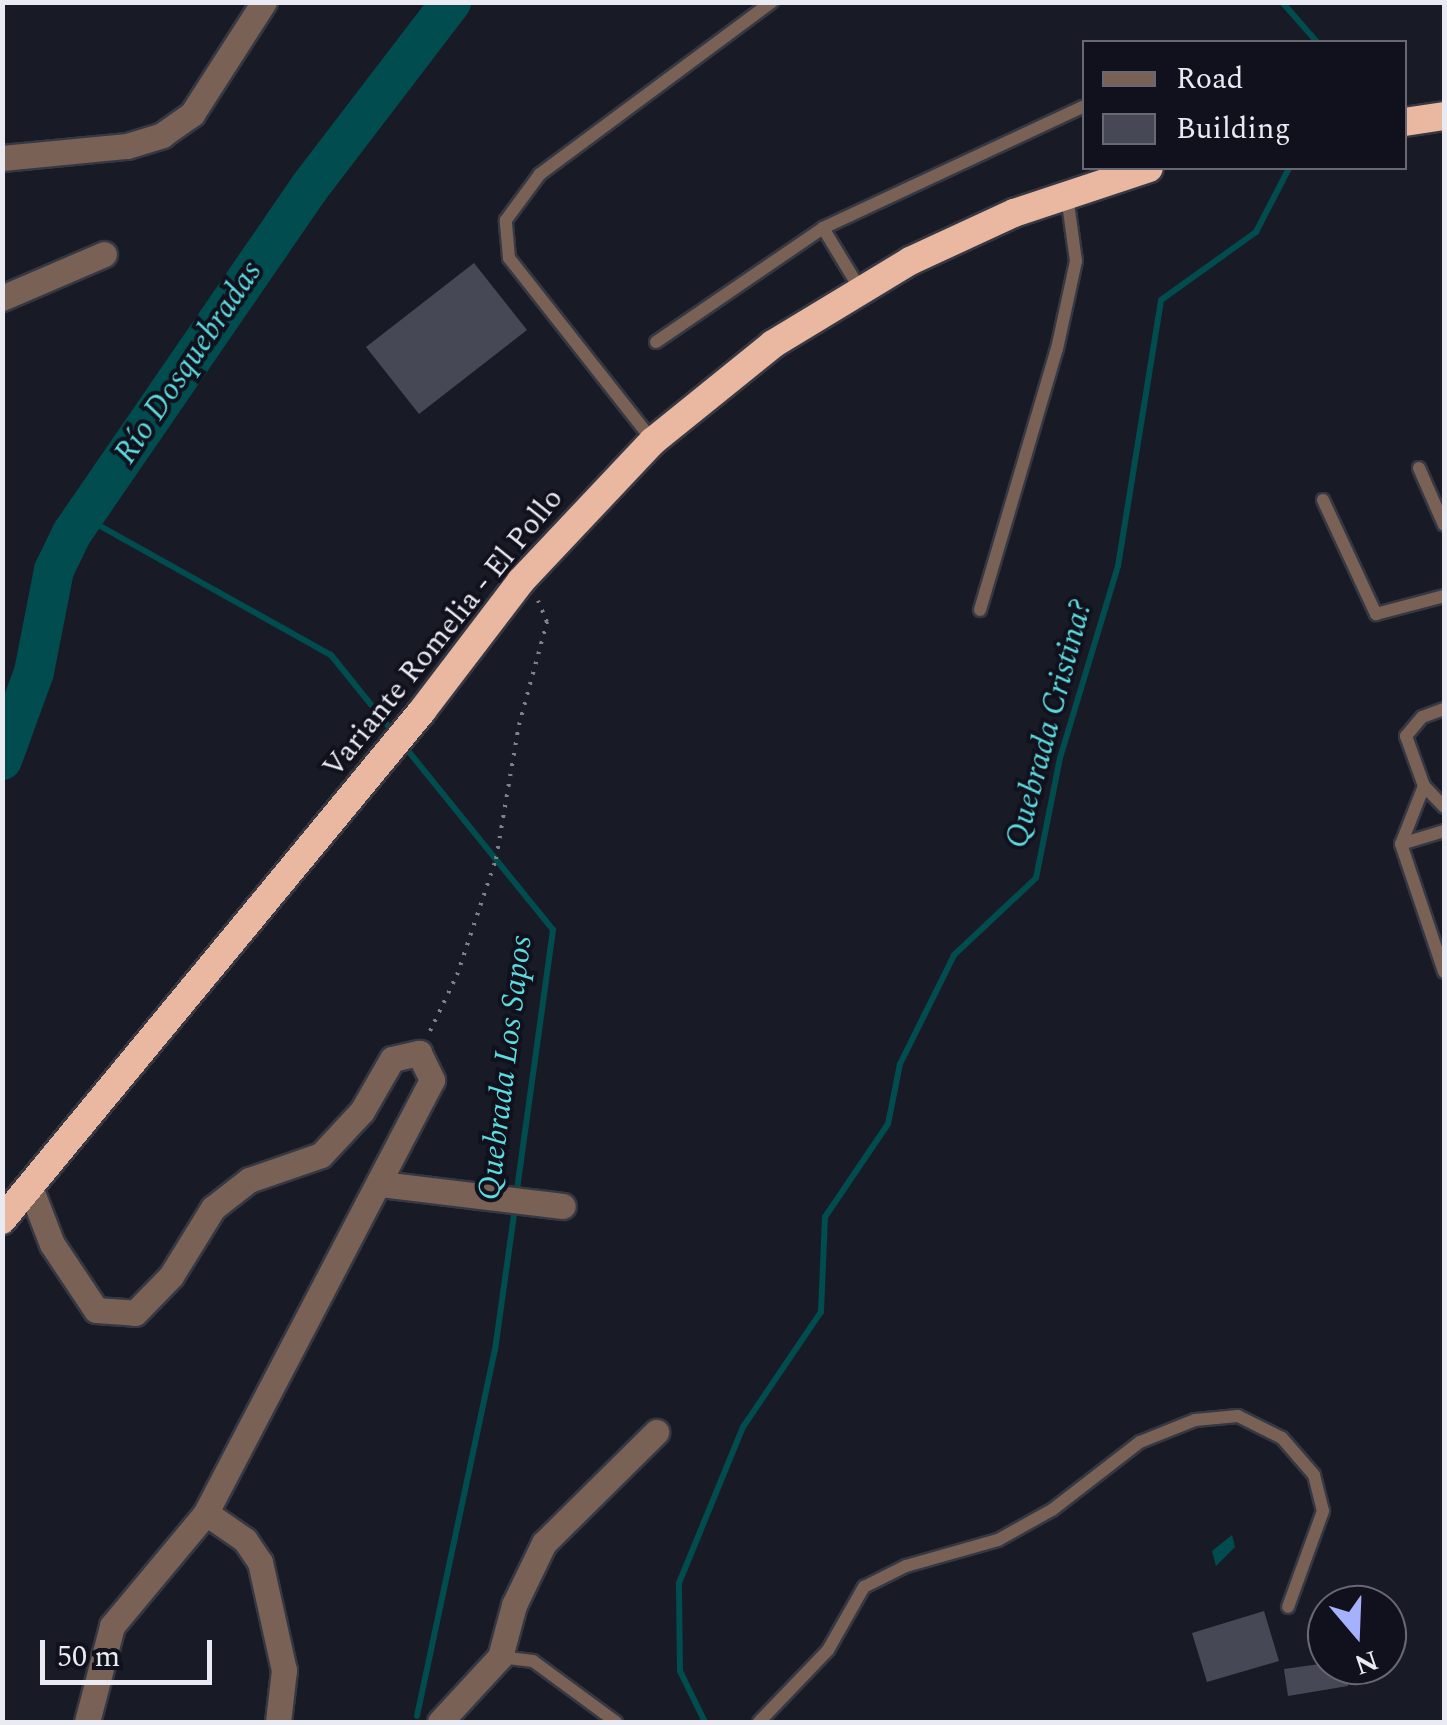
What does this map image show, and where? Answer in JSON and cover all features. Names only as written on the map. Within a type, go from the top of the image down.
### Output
[{"type":"highway","points":[[1407,122],[1444,116]]},
{"type":"highway","name":"Variante Romelia - El Pollo","points":[[2,1220],[422,711],[521,581],[653,441],[746,364],[860,289],[962,236],[1067,193],[1142,170]]},
{"type":"street","points":[[2,158],[127,146],[162,135],[192,114],[250,13],[264,2]]},
{"type":"street","points":[[2,298],[104,254]]},
{"type":"street","points":[[30,1187],[40,1219],[82,1293],[96,1310],[135,1314],[171,1276],[213,1208],[249,1180],[321,1155],[362,1111],[385,1067],[401,1054],[419,1053],[432,1080],[206,1513],[112,1626],[87,1722]]},
{"type":"street","points":[[381,1184],[562,1206]]},
{"type":"street","points":[[440,1722],[500,1657],[514,1605],[544,1544],[656,1432]]},
{"type":"street","points":[[206,1513],[245,1540],[260,1562],[284,1670],[278,1722]]},
{"type":"lane","points":[[653,441],[509,258],[506,220],[540,174],[772,2]]},
{"type":"lane","points":[[656,342],[823,228],[1082,107]]},
{"type":"lane","points":[[980,610],[1076,261],[1067,193]]},
{"type":"lane","points":[[823,228],[860,289]]},
{"type":"lane","points":[[1418,468],[1444,526]]},
{"type":"lane","points":[[1323,500],[1376,614],[1444,596]]},
{"type":"lane","points":[[1444,709],[1422,717],[1406,736],[1424,786],[1444,807]]},
{"type":"lane","points":[[1424,786],[1401,844],[1444,972]]},
{"type":"lane","points":[[1401,844],[1444,831]]},
{"type":"lane","points":[[759,1722],[828,1650],[864,1587],[906,1566],[998,1540],[1052,1510],[1140,1442],[1195,1420],[1238,1416],[1282,1438],[1314,1474],[1323,1511],[1288,1607]]},
{"type":"lane","points":[[500,1657],[533,1661],[616,1722]]},
{"type":"path","points":[[419,1053],[457,975],[496,859],[519,725],[546,622],[521,581]]},
{"type":"shaded area","points":[[1232,1535],[1235,1547],[1216,1566],[1212,1551]]},
{"type":"building","points":[[474,263],[527,330],[419,414],[366,347]]},
{"type":"building","points":[[1264,1611],[1279,1661],[1207,1682],[1192,1633]]},
{"type":"building","points":[[1307,1666],[1307,1685],[1348,1686],[1288,1696],[1284,1669]]},
{"type":"waterway","name":"Río Dosquebradas","points":[[2,760],[34,672],[54,570],[72,533],[309,188],[451,2]]},
{"type":"waterway","name":"Quebrada Cristina?","points":[[1282,2],[1315,40]]},
{"type":"waterway","name":"Quebrada Cristina?","points":[[705,1722],[680,1671],[679,1583],[743,1427],[821,1312],[825,1217],[888,1124],[900,1064],[954,955],[1036,878],[1060,758],[1118,566],[1161,300],[1256,232],[1288,170]]},
{"type":"waterway","name":"Quebrada Los Sapos","points":[[84,517],[331,655],[394,733]]},
{"type":"waterway","name":"Quebrada Los Sapos","points":[[405,747],[553,930],[516,1195]]},
{"type":"waterway","name":"Quebrada Los Sapos","points":[[417,1716],[495,1350],[515,1207]]}]
